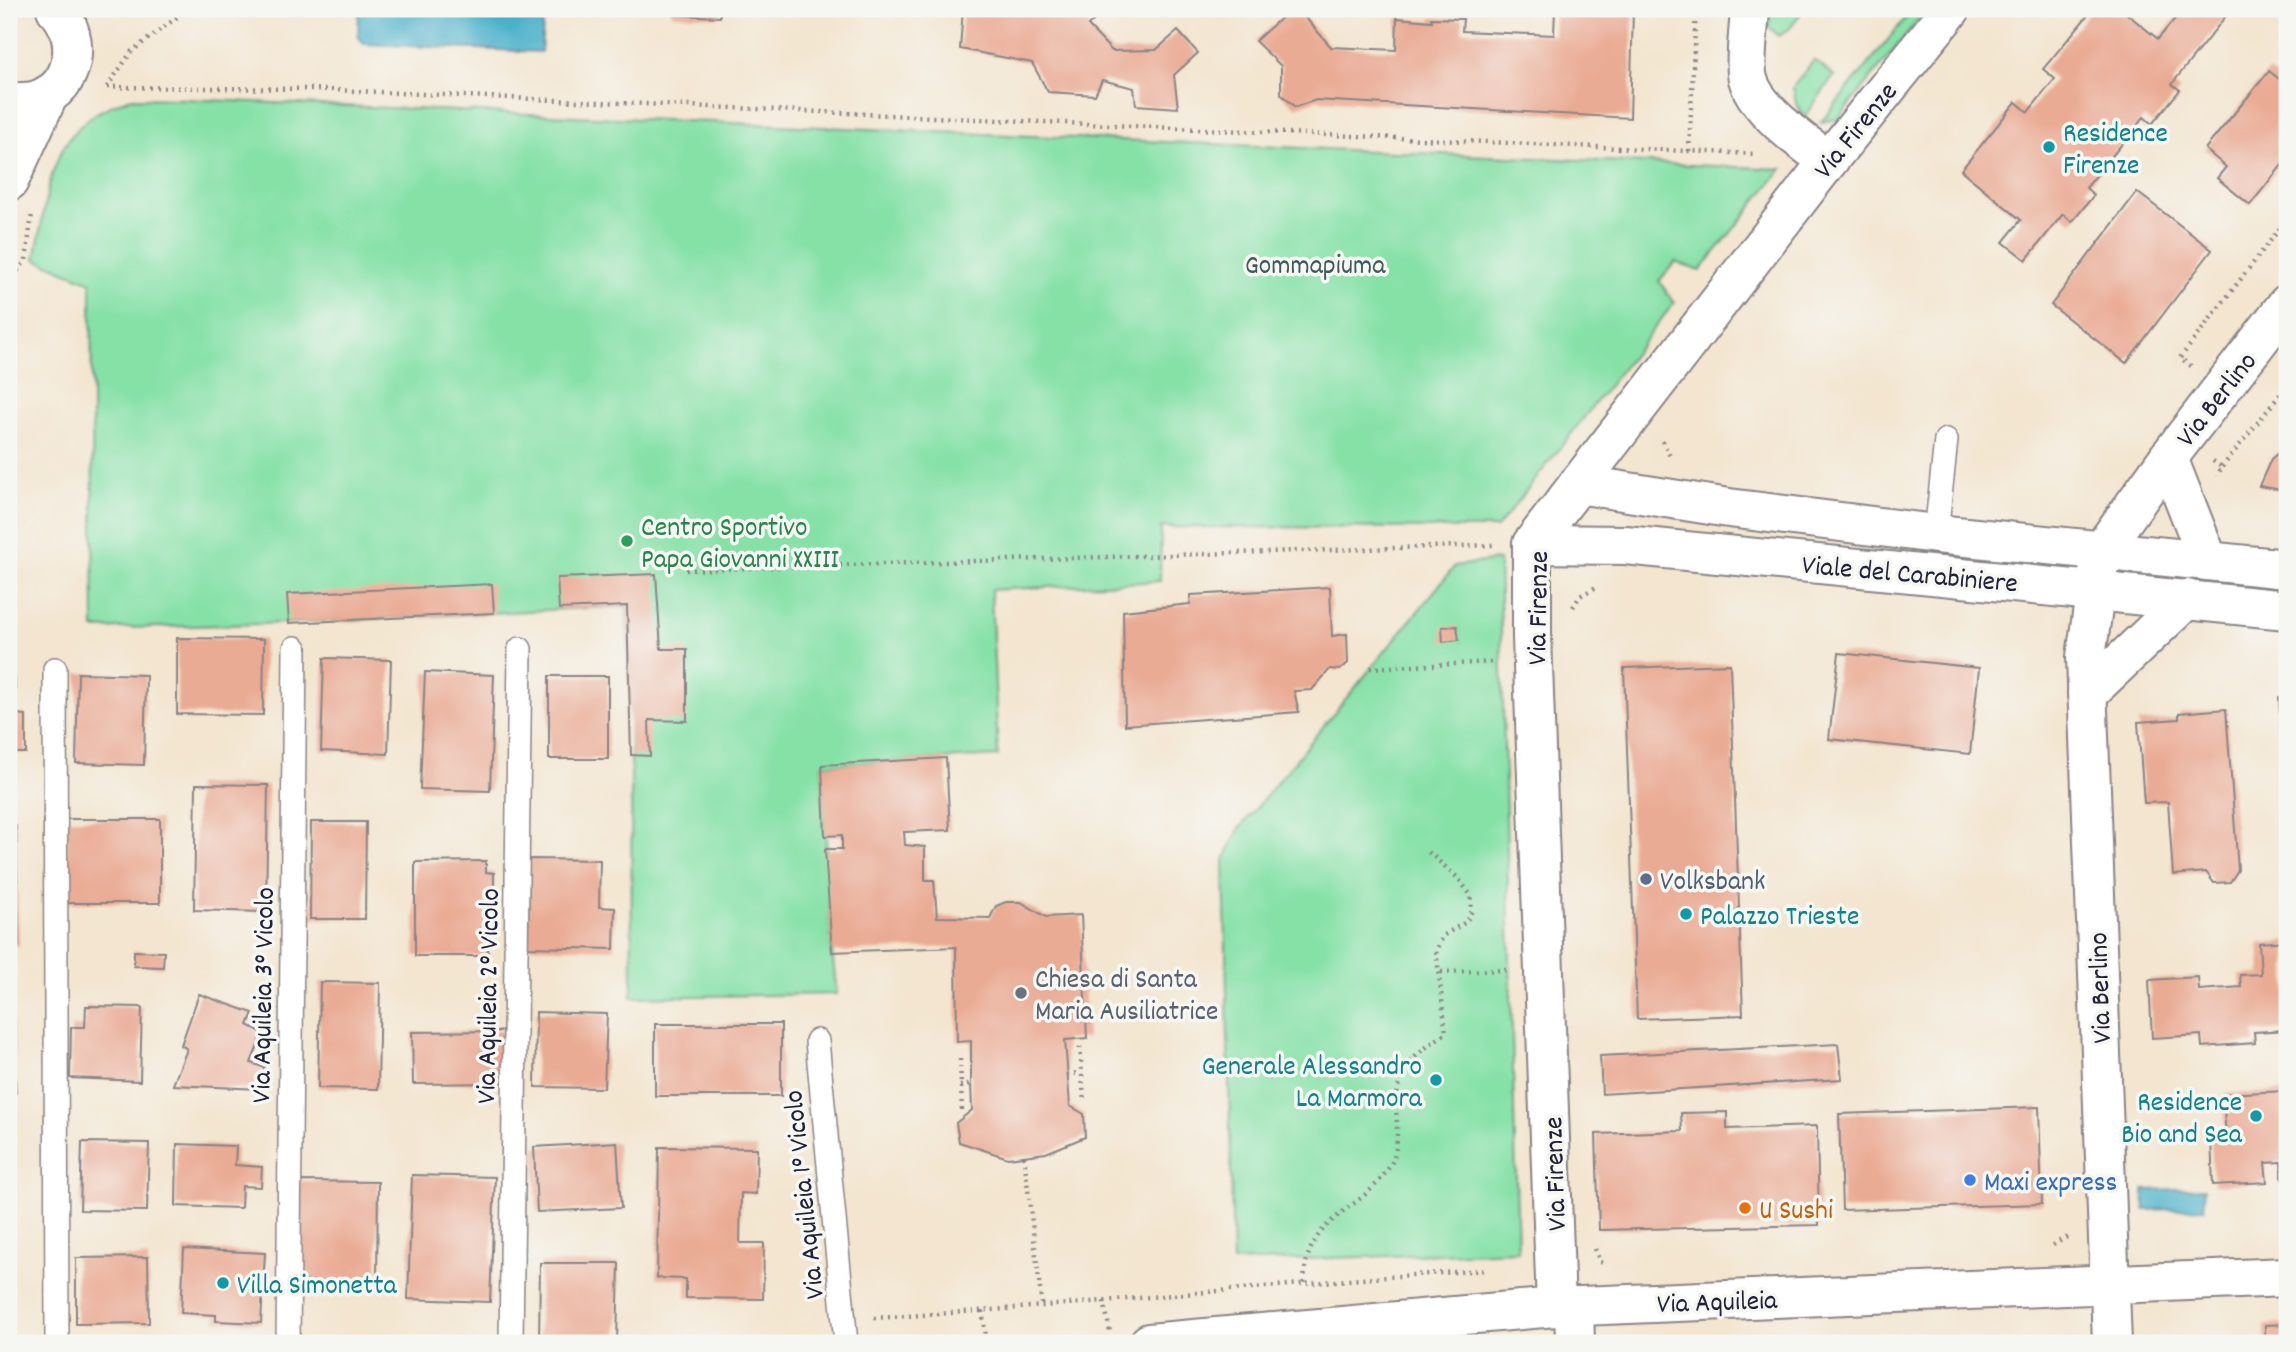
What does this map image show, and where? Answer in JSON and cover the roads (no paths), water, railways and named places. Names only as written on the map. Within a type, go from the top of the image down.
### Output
[{"type":"street","points":[[9,102],[27,102],[49,94],[63,81],[73,55],[72,36],[56,9]]},
{"type":"street","points":[[1750,9],[1747,76],[1756,94],[1814,150]]},
{"type":"street","name":"Via Firenze","points":[[1575,1343],[1565,1306],[1532,637],[1532,544],[1578,484],[1814,150],[1951,9]]},
{"type":"street","points":[[15,187],[49,94]]},
{"type":"street","name":"Via Berlino","points":[[2112,1343],[2086,657],[2094,590],[2101,551],[2168,458],[2287,304]]},
{"type":"street","name":"Via Berlino","points":[[2168,458],[2208,560]]},
{"type":"street","name":"Viale del Carabiniere","points":[[1578,484],[1729,508],[1936,534],[2287,569]]},
{"type":"street","name":"Viale del Carabiniere","points":[[1532,544],[1625,545],[2287,610]]},
{"type":"street","points":[[2087,694],[2187,599]]},
{"type":"street","name":"Via Aquileia","points":[[1149,1343],[1269,1337],[1313,1326],[1565,1306],[2110,1282],[2287,1277]]},
{"type":"lane","points":[[1936,534],[1946,440]]},
{"type":"lane","name":"Via Aquileia 3° Vicolo","points":[[288,1343],[295,648]]},
{"type":"lane","name":"Via Aquileia 2° Vicolo","points":[[511,1343],[520,649]]},
{"type":"lane","points":[[55,669],[57,1343]]},
{"type":"lane","name":"Via Aquileia 1° Vicolo","points":[[817,1041],[846,1340]]},
{"type":"water","points":[[359,9],[544,9],[541,52],[364,44],[358,36]]},
{"type":"water","points":[[2204,1188],[2205,1208],[2145,1210],[2144,1190]]},
{"type":"place","name":"Residence Firenze","points":[[2049,147]]},
{"type":"place","name":"Centro Sportivo Papa Giovanni XXIII","points":[[627,541]]},
{"type":"place","name":"Volksbank","points":[[1646,879]]},
{"type":"place","name":"Palazzo Trieste","points":[[1686,914]]},
{"type":"place","name":"Chiesa di Santa Maria Ausiliatrice","points":[[1021,993]]},
{"type":"place","name":"Generale Alessandro La Marmora","points":[[1436,1080]]},
{"type":"place","name":"Residence Bio and Sea","points":[[2256,1116]]},
{"type":"place","name":"Maxi express","points":[[1970,1180]]},
{"type":"place","name":"U Sushi","points":[[1745,1208]]},
{"type":"place","name":"Villa Simonetta","points":[[223,1283]]},
{"type":"park label","name":"Gommapiuma","points":[[1315,263]]}]
